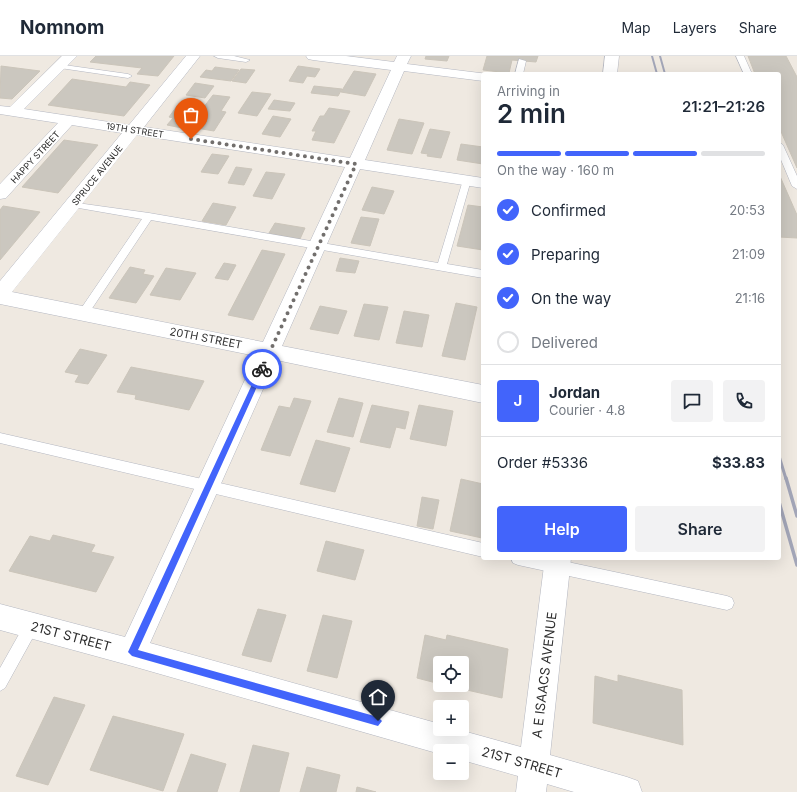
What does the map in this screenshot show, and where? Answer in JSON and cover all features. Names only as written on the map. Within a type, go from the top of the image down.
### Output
[{"type":"street","name":"SPRUCE AVENUE","points":[[0,294],[194,56]]},
{"type":"street","points":[[313,56],[402,61],[481,78]]},
{"type":"street","points":[[6,111],[65,61]]},
{"type":"street","points":[[132,652],[402,61]]},
{"type":"street","name":"19TH STREET","points":[[6,111],[481,183]]},
{"type":"street","name":"HAPPY STREET","points":[[2,190],[69,120]]},
{"type":"street","name":"20TH STREET","points":[[0,297],[481,394]]},
{"type":"street","name":"A E ISAACS AVENUE","points":[[532,779],[558,562]]},
{"type":"street","name":"21ST STREET","points":[[0,617],[132,652],[532,779],[627,792]]},
{"type":"lane","points":[[218,56],[242,58]]},
{"type":"lane","points":[[740,56],[747,72]]},
{"type":"lane","points":[[65,61],[128,76]]},
{"type":"lane","points":[[519,72],[522,61]]},
{"type":"lane","points":[[781,150],[797,186]]},
{"type":"lane","points":[[442,266],[467,180]]},
{"type":"lane","points":[[73,204],[481,274]]},
{"type":"lane","points":[[83,313],[149,216]]},
{"type":"lane","points":[[0,438],[481,550]]},
{"type":"lane","points":[[538,560],[558,562],[727,603]]},
{"type":"lane","points":[[0,683],[32,625]]},
{"type":"building","points":[[96,56],[174,56],[158,76],[137,74],[142,68],[90,62]]},
{"type":"building","points":[[426,56],[449,56],[447,61],[425,59]]},
{"type":"building","points":[[487,56],[538,56],[536,62],[512,60],[509,72],[483,70]]},
{"type":"building","points":[[748,56],[786,56],[797,77],[797,168],[781,132],[781,72],[754,72]]},
{"type":"building","points":[[1,66],[40,71],[12,99],[0,98]]},
{"type":"building","points":[[298,66],[320,69],[315,77],[307,76],[303,83],[289,81]]},
{"type":"building","points":[[215,67],[239,70],[231,81],[200,77],[206,70],[212,71]]},
{"type":"building","points":[[241,69],[255,70],[246,83],[232,81]]},
{"type":"building","points":[[354,71],[376,74],[365,96],[341,92]]},
{"type":"building","points":[[72,79],[126,87],[130,82],[150,85],[124,116],[48,105]]},
{"type":"building","points":[[195,83],[214,86],[205,98],[186,95]]},
{"type":"building","points":[[314,86],[342,89],[338,96],[311,93]]},
{"type":"building","points":[[252,92],[271,94],[257,116],[238,113]]},
{"type":"building","points":[[213,95],[230,97],[221,111],[226,112],[214,131],[196,128],[207,113],[200,112]]},
{"type":"building","points":[[274,100],[295,103],[290,111],[268,109]]},
{"type":"building","points":[[177,106],[196,109],[182,128],[167,125],[173,118],[169,117]]},
{"type":"building","points":[[329,108],[350,111],[334,143],[312,140],[316,131],[312,131],[320,116],[324,116]]},
{"type":"building","points":[[273,116],[291,119],[280,137],[262,134]]},
{"type":"building","points":[[399,119],[424,123],[412,154],[387,150]]},
{"type":"building","points":[[430,129],[450,132],[441,158],[427,156],[428,154],[421,153]]},
{"type":"building","points":[[64,140],[98,145],[58,193],[22,187]]},
{"type":"building","points":[[461,144],[481,147],[481,164],[457,160]]},
{"type":"building","points":[[212,154],[229,156],[218,174],[201,172]]},
{"type":"building","points":[[236,167],[252,169],[244,185],[228,183]]},
{"type":"building","points":[[266,172],[285,174],[272,199],[253,196]]},
{"type":"building","points":[[781,179],[797,215],[797,238],[781,237]]},
{"type":"building","points":[[372,187],[394,191],[384,214],[362,210]]},
{"type":"building","points":[[213,203],[236,207],[226,225],[202,221]]},
{"type":"building","points":[[468,205],[481,207],[481,250],[457,246]]},
{"type":"building","points":[[3,206],[40,212],[0,260],[0,210]]},
{"type":"building","points":[[361,217],[379,219],[370,246],[351,243]]},
{"type":"building","points":[[275,223],[305,228],[300,239],[269,233]]},
{"type":"building","points":[[262,250],[285,254],[253,320],[228,315]]},
{"type":"building","points":[[340,258],[359,261],[355,273],[336,271]]},
{"type":"building","points":[[224,263],[236,265],[228,280],[215,278]]},
{"type":"building","points":[[130,267],[145,270],[143,274],[154,276],[136,303],[109,298]]},
{"type":"building","points":[[166,268],[196,273],[180,300],[150,295]]},
{"type":"building","points":[[456,303],[477,307],[465,360],[442,356]]},
{"type":"building","points":[[364,304],[388,307],[379,340],[354,336]]},
{"type":"building","points":[[320,306],[347,311],[338,334],[310,329]]},
{"type":"building","points":[[404,311],[429,315],[422,347],[396,343]]},
{"type":"building","points":[[80,349],[107,355],[88,384],[75,382],[79,375],[65,372]]},
{"type":"building","points":[[131,367],[204,381],[189,410],[135,399],[136,395],[117,392]]},
{"type":"building","points":[[294,398],[311,401],[290,456],[261,450],[279,406],[290,408]]},
{"type":"building","points":[[339,398],[363,403],[353,437],[327,432]]},
{"type":"building","points":[[372,405],[409,412],[405,429],[396,427],[390,448],[360,442]]},
{"type":"building","points":[[419,405],[453,411],[446,446],[410,439]]},
{"type":"building","points":[[316,440],[350,448],[335,492],[300,484]]},
{"type":"building","points":[[461,479],[481,484],[481,538],[450,531]]},
{"type":"building","points":[[422,497],[439,500],[433,529],[417,526]]},
{"type":"building","points":[[53,535],[95,545],[91,552],[114,557],[96,592],[9,571],[30,536],[50,541]]},
{"type":"building","points":[[326,541],[364,550],[355,580],[317,571]]},
{"type":"building","points":[[258,609],[286,615],[271,662],[242,655]]},
{"type":"building","points":[[323,615],[352,621],[337,678],[307,671]]},
{"type":"building","points":[[425,635],[446,640],[447,635],[508,649],[502,698],[469,690],[469,656],[433,656],[433,682],[417,678]]},
{"type":"building","points":[[618,675],[682,690],[683,745],[593,723],[595,676],[618,682]]},
{"type":"building","points":[[54,697],[85,705],[48,785],[16,776]]},
{"type":"building","points":[[113,716],[184,734],[163,791],[90,770]]},
{"type":"building","points":[[253,745],[289,753],[279,792],[240,792]]},
{"type":"building","points":[[191,754],[226,764],[217,792],[177,792]]},
{"type":"building","points":[[307,767],[340,775],[336,792],[300,792]]},
{"type":"building","points":[[357,787],[376,792],[356,792]]},
{"type":"railway","points":[[652,56],[656,72]]},
{"type":"railway","points":[[660,56],[664,72]]},
{"type":"railway","points":[[781,463],[786,479]]},
{"type":"railway","points":[[786,478],[797,516]]},
{"type":"railway","points":[[781,509],[797,565]]},
{"type":"way so far","points":[[191,139],[356,164],[262,369]]},
{"type":"route","points":[[262,369],[132,652],[378,721]]}]
